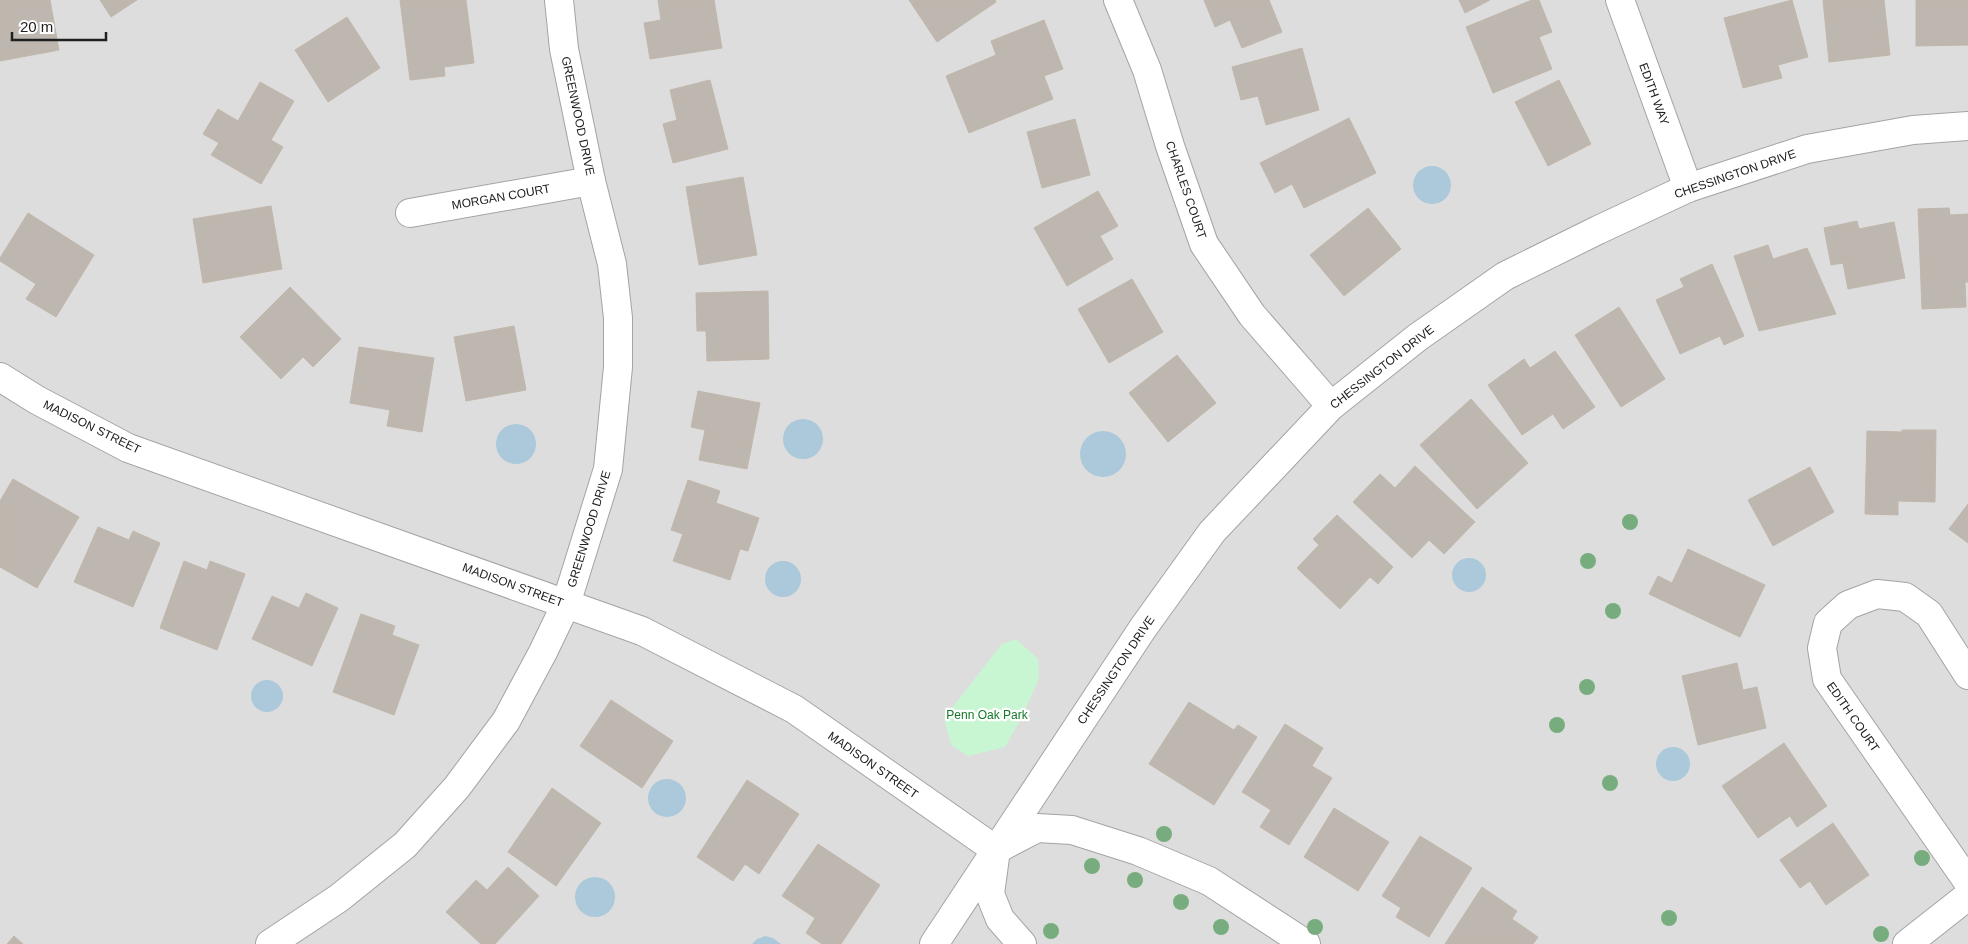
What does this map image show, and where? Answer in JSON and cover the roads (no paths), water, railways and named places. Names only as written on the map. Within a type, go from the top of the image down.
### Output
[{"type":"street","name":"GREENWOOD DRIVE","points":[[270,944],[339,898],[405,845],[457,787],[506,721],[566,604],[608,469],[618,367],[618,318],[612,264],[591,182],[564,49],[559,0]]},
{"type":"street","name":"CHARLES COURT","points":[[1118,0],[1148,70],[1170,146],[1204,244],[1252,315],[1331,406]]},
{"type":"street","name":"EDITH WAY","points":[[1620,0],[1688,188]]},
{"type":"street","name":"CHESSINGTON DRIVE","points":[[934,944],[1143,628],[1212,532],[1331,406],[1418,337],[1505,276],[1688,188],[1807,149],[1913,130],[1968,126]]},
{"type":"street","name":"MORGAN COURT","points":[[410,213],[591,182]]},
{"type":"street","name":"MADISON STREET","points":[[0,377],[37,400],[128,448],[642,631],[794,709],[996,850]]},
{"type":"street","name":"EDITH COURT","points":[[1968,675],[1929,614],[1905,597],[1876,594],[1848,605],[1828,623],[1822,648],[1827,679],[1968,882]]},
{"type":"street","points":[[1022,944],[1000,919],[990,894],[996,850],[1036,828],[1072,830],[1138,851],[1209,881],[1306,944]]},
{"type":"street","points":[[1907,944],[1968,896]]},
{"type":"water","points":[[1432,166],[1445,172],[1451,185],[1445,198],[1432,204],[1419,198],[1413,185],[1419,172]]},
{"type":"water","points":[[799,419],[807,419],[814,422],[820,428],[823,439],[820,450],[814,456],[807,459],[799,459],[792,456],[786,450],[783,443],[783,435],[786,428],[792,422]]},
{"type":"water","points":[[516,424],[530,430],[536,444],[530,458],[516,464],[502,458],[496,444],[502,430]]},
{"type":"water","points":[[1103,431],[1116,435],[1122,441],[1126,454],[1122,467],[1116,473],[1103,477],[1090,473],[1084,467],[1080,454],[1084,441],[1090,435]]},
{"type":"water","points":[[1469,558],[1481,563],[1486,575],[1481,587],[1469,592],[1457,587],[1452,575],[1457,563]]},
{"type":"water","points":[[783,561],[790,562],[796,566],[800,572],[800,586],[796,592],[790,596],[783,597],[776,596],[770,592],[766,586],[765,579],[766,572],[770,566],[776,562]]},
{"type":"water","points":[[267,680],[279,684],[283,696],[279,708],[267,712],[255,708],[251,696],[255,684]]},
{"type":"water","points":[[1673,747],[1680,748],[1685,752],[1689,757],[1689,771],[1685,776],[1680,780],[1673,781],[1666,780],[1661,776],[1657,771],[1656,764],[1657,757],[1661,752],[1666,748]]},
{"type":"water","points":[[667,779],[681,784],[686,798],[681,812],[667,817],[653,812],[648,798],[653,784]]},
{"type":"water","points":[[599,877],[606,880],[612,886],[615,897],[614,905],[606,914],[599,917],[591,917],[584,914],[576,905],[575,893],[578,886],[587,878]]},
{"type":"water","points":[[765,936],[773,938],[781,944],[752,944],[757,939]]},
{"type":"park label","name":"Penn Oak Park","points":[[987,715]]}]
